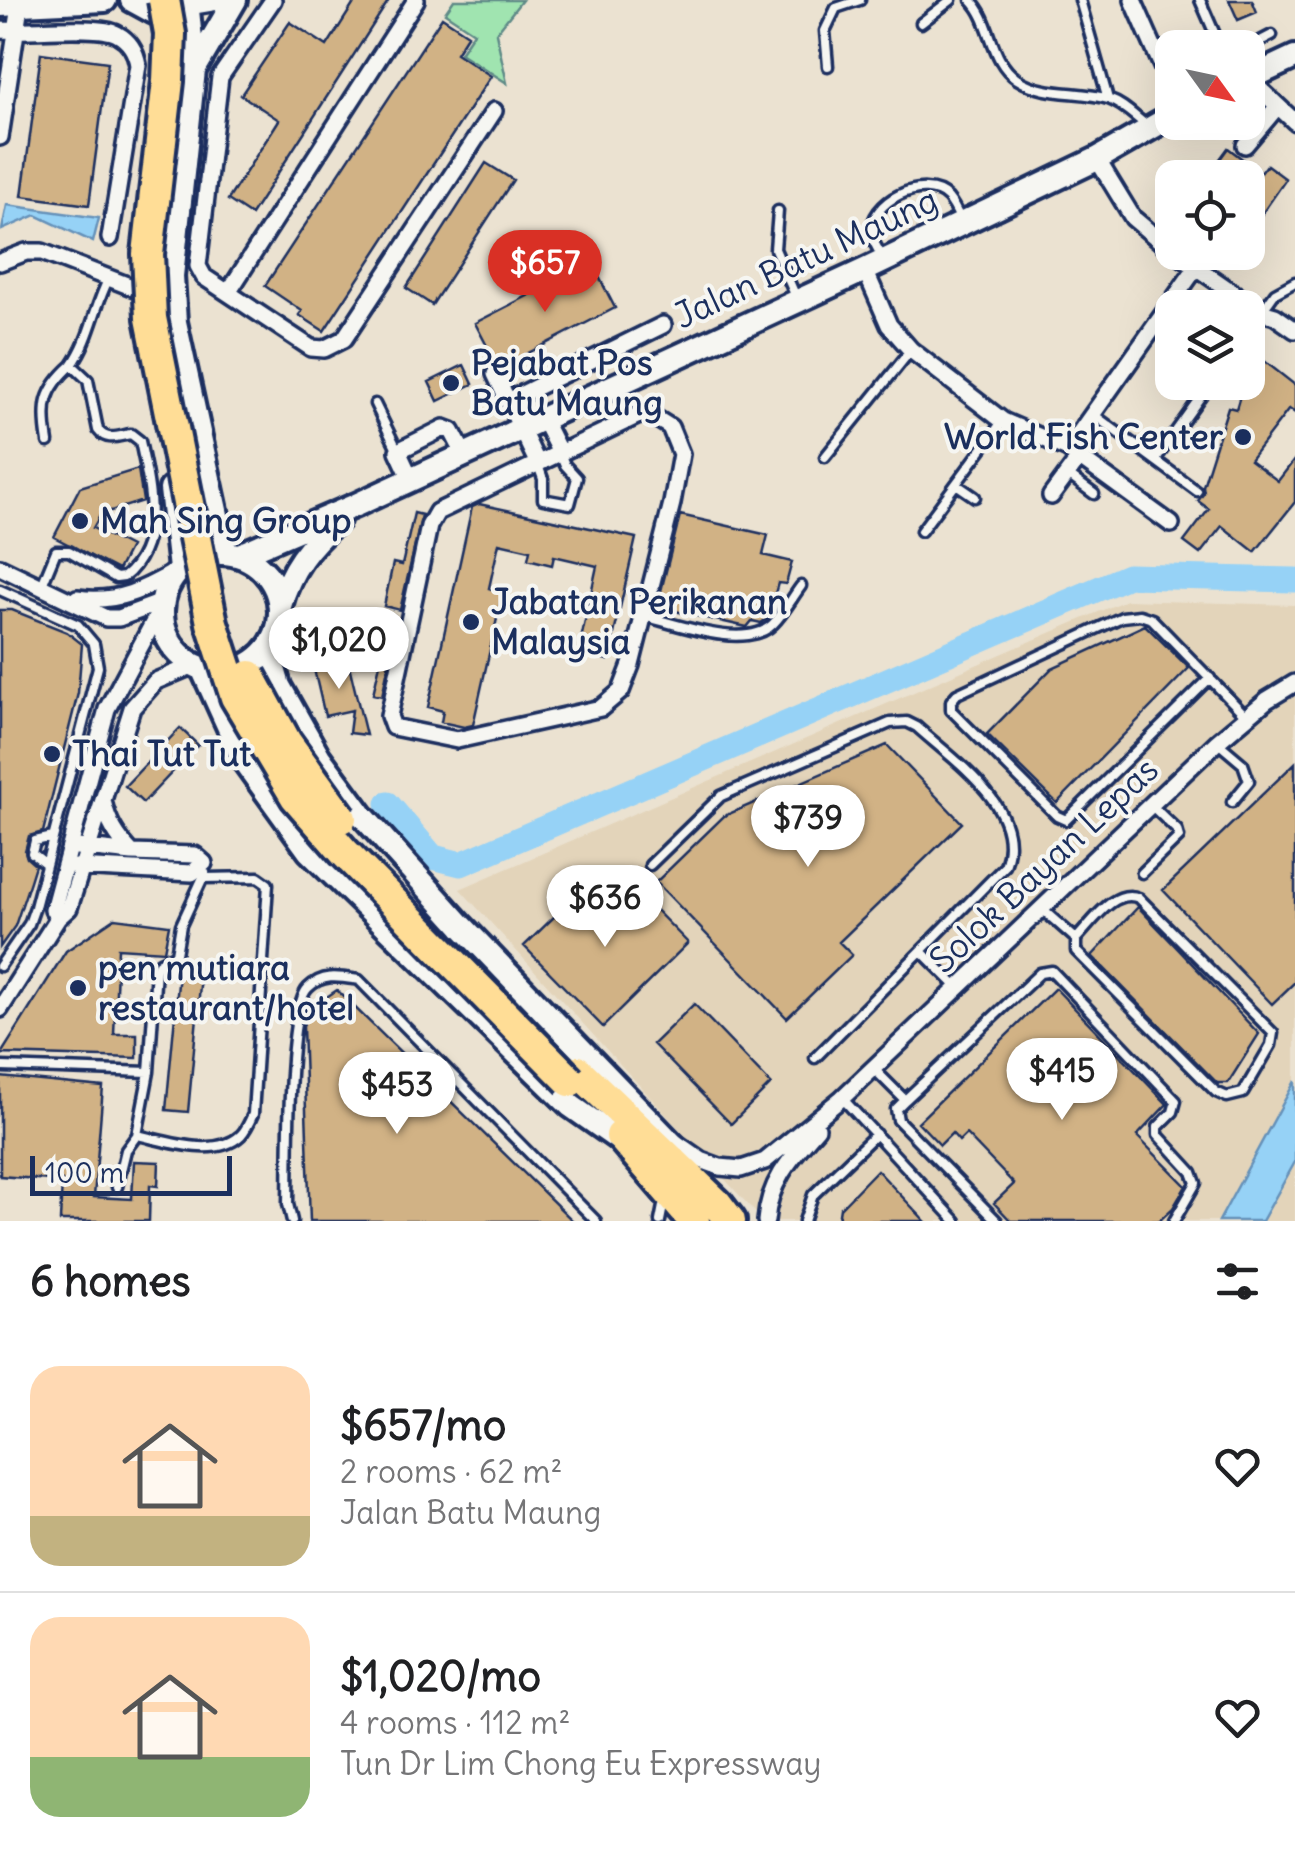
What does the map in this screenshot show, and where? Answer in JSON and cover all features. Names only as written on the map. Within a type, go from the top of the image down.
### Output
[{"type":"highway","points":[[171,3],[186,86],[169,216],[164,293],[220,620],[254,689],[314,785],[357,839],[574,1076],[714,1215]]},
{"type":"highway","points":[[574,1076],[666,1188],[714,1215]]},
{"type":"main road","points":[[10,5],[104,0]]},
{"type":"main road","points":[[132,0],[171,3]]},
{"type":"main road","points":[[232,554],[174,322],[172,276],[194,70],[233,0]]},
{"type":"main road","points":[[171,3],[194,70]]},
{"type":"main road","points":[[171,3],[156,78],[137,290],[175,512],[180,569]]},
{"type":"main road","points":[[1265,70],[1295,57]]},
{"type":"main road","name":"Jalan Batu Maung","points":[[232,554],[356,505],[798,301],[1097,159],[1155,125]]},
{"type":"main road","name":"Jalan Batu Maung","points":[[280,606],[286,584],[301,558],[356,505]]},
{"type":"main road","points":[[209,554],[232,554],[255,563],[268,576],[280,606],[279,621],[268,648],[245,666],[216,671],[198,667],[178,654],[168,639],[162,604],[168,584],[180,569],[209,554]]},
{"type":"main road","points":[[268,648],[279,686],[333,776],[361,814],[462,926],[668,1137],[714,1215]]},
{"type":"main road","points":[[198,667],[244,761],[309,851],[571,1106],[632,1148]]},
{"type":"main road","points":[[290,825],[282,794],[290,773],[309,766],[333,776]]},
{"type":"street","points":[[171,3],[233,0]]},
{"type":"street","points":[[273,0],[220,77],[198,266],[204,277],[318,350],[337,344],[349,332],[494,111]]},
{"type":"street","points":[[228,292],[416,0]]},
{"type":"street","points":[[1133,0],[1155,50]]},
{"type":"street","points":[[0,138],[10,5]]},
{"type":"street","points":[[8,30],[107,30],[125,39],[136,54],[138,66],[110,238]]},
{"type":"street","points":[[1265,96],[1295,122]]},
{"type":"street","points":[[1245,145],[1276,107]]},
{"type":"street","points":[[1097,159],[1134,218],[1155,236]]},
{"type":"street","points":[[0,262],[26,252],[42,252],[137,290]]},
{"type":"street","points":[[874,264],[890,325],[910,350],[1003,421],[1074,453],[1170,524]]},
{"type":"street","points":[[1051,496],[1068,474],[1074,453],[1094,416],[1195,270]]},
{"type":"street","points":[[1198,270],[1228,290]]},
{"type":"street","points":[[1265,314],[1295,330]]},
{"type":"street","points":[[510,400],[663,325]]},
{"type":"street","points":[[496,374],[510,400],[559,451]]},
{"type":"street","points":[[641,414],[664,422],[675,434],[680,463],[644,616],[621,691],[601,708],[457,740],[396,728],[388,716],[432,518],[444,507],[537,462],[641,414]]},
{"type":"street","points":[[533,424],[537,462]]},
{"type":"street","points":[[411,479],[398,451],[448,427],[464,454]]},
{"type":"street","points":[[0,567],[106,618],[119,618],[162,604]]},
{"type":"street","points":[[68,597],[101,601],[127,596],[180,569]]},
{"type":"street","points":[[58,918],[53,910],[107,710],[162,604]]},
{"type":"street","points":[[0,1009],[58,918],[69,908],[132,708],[156,682],[198,667]]},
{"type":"street","name":"Solok Bayan Lepas","points":[[668,1137],[701,1160],[720,1167],[741,1169],[765,1161],[842,1098],[1217,742],[1295,683]]},
{"type":"street","points":[[102,798],[117,838],[132,853]]},
{"type":"street","points":[[87,848],[194,855],[204,871],[82,868],[66,855],[87,848]]},
{"type":"street","name":"Solok Bayan Lepas","points":[[766,1221],[778,1174],[842,1098]]},
{"type":"lane","points":[[828,66],[826,24],[836,8],[860,0]]},
{"type":"lane","points":[[922,23],[951,0]]},
{"type":"lane","points":[[970,0],[980,11],[996,55],[1016,78],[1044,90],[1108,99],[1150,128]]},
{"type":"lane","points":[[1080,0],[1108,99]]},
{"type":"lane","points":[[1200,0],[1213,30]]},
{"type":"lane","points":[[1265,39],[1272,35]]},
{"type":"lane","points":[[874,264],[872,224],[881,208],[899,195],[925,190],[942,194],[962,223]]},
{"type":"lane","points":[[778,211],[775,249],[798,301]]},
{"type":"lane","points":[[48,442],[46,401],[89,337],[98,300],[109,278]]},
{"type":"lane","points":[[1265,307],[1275,293],[1295,282]]},
{"type":"lane","points":[[825,458],[910,350]]},
{"type":"lane","points":[[42,585],[56,550],[61,549],[70,550],[116,578],[124,577],[143,548],[154,510],[140,441],[132,434],[102,436],[88,380],[72,365]]},
{"type":"lane","points":[[1156,460],[1198,400]]},
{"type":"lane","points":[[375,404],[398,451]]},
{"type":"lane","points":[[1094,416],[1197,491]]},
{"type":"lane","points":[[921,531],[1003,421]]},
{"type":"lane","points":[[537,462],[543,479],[540,497],[570,504],[577,478],[564,465],[559,451]]},
{"type":"lane","points":[[1068,474],[1094,494]]},
{"type":"lane","points":[[956,484],[975,497]]},
{"type":"lane","points":[[644,616],[735,638],[758,634],[772,626],[801,586]]},
{"type":"lane","points":[[0,590],[78,626],[94,644],[98,668],[28,924],[0,966]]},
{"type":"lane","points":[[1210,678],[1066,820],[1057,816],[950,710],[951,701],[958,694],[1122,617],[1140,615],[1152,619],[1210,678],[1247,716]]},
{"type":"lane","points":[[650,865],[722,796],[890,723],[907,722],[917,727],[985,790],[1000,810],[1009,844],[1005,866],[815,1058]]},
{"type":"lane","points":[[1217,742],[1242,764],[1249,780],[1232,802]]},
{"type":"lane","points":[[1142,874],[1179,838],[1151,804]]},
{"type":"lane","points":[[46,864],[32,853],[35,840],[53,837]]},
{"type":"lane","points":[[49,852],[66,855]]},
{"type":"lane","points":[[117,1187],[126,1150],[138,1134],[149,1072],[156,969],[160,962],[176,954],[182,925],[204,871],[258,877],[268,884],[253,1114],[243,1134],[227,1144],[192,1145],[138,1134]]},
{"type":"lane","points":[[1042,908],[1076,940],[1076,952],[1216,1092],[1226,1098],[1243,1093],[1271,1045],[1272,1033],[1139,898],[1132,894],[1117,897],[1076,940]]},
{"type":"lane","points":[[920,951],[958,988]]},
{"type":"lane","points":[[997,1221],[898,1120],[896,1109],[1040,973],[1052,971],[1176,1101],[1176,1108],[1158,1127],[1158,1135],[1192,1172],[1196,1183],[1174,1221]]},
{"type":"lane","points":[[292,1221],[288,1204],[300,998],[323,977],[359,980],[596,1221]]},
{"type":"lane","points":[[2,1067],[149,1072]]},
{"type":"lane","points":[[873,1068],[905,1100]]},
{"type":"lane","points":[[842,1098],[956,1221]]},
{"type":"lane","points":[[804,1221],[813,1195],[876,1134]]},
{"type":"lane","points":[[660,1221],[666,1188]]},
{"type":"shaded area","points":[[1126,600],[1295,605],[1295,1221],[763,1221],[460,889]]},
{"type":"green space","points":[[454,0],[522,0],[496,33],[507,83],[460,53],[474,32],[445,13]]},
{"type":"water","points":[[7,205],[99,218],[93,242],[36,215],[2,230]]},
{"type":"water","points":[[1295,1081],[1295,1162],[1262,1221],[1219,1221]]},
{"type":"building","points":[[356,0],[389,0],[251,215],[228,200],[279,120],[241,95],[290,22],[327,46]]},
{"type":"building","points":[[1229,0],[1252,0],[1257,12],[1238,20]]},
{"type":"building","points":[[442,17],[468,34],[456,53],[491,76],[324,331],[265,286]]},
{"type":"building","points":[[41,53],[108,62],[89,205],[22,196]]},
{"type":"building","points":[[1228,148],[1244,160],[1219,160]]},
{"type":"building","points":[[486,163],[513,180],[432,305],[406,288]]},
{"type":"building","points":[[1267,165],[1286,179],[1265,209],[1265,168]]},
{"type":"building","points":[[592,263],[615,308],[503,366],[496,363],[475,323]]},
{"type":"building","name":"World Fish Center","points":[[1265,362],[1295,385],[1295,413],[1289,409],[1250,460],[1278,481],[1295,459],[1295,502],[1255,552],[1222,526],[1200,554],[1184,542],[1209,509],[1198,501],[1204,493],[1228,407],[1236,409],[1239,400],[1265,400]]},
{"type":"building","name":"Pejabat Pos Batu Maung","points":[[464,365],[473,384],[438,401],[429,382]]},
{"type":"building","name":"Mah Sing Group","points":[[138,469],[143,501],[101,514],[93,528],[130,547],[118,570],[54,537],[80,487]]},
{"type":"building","name":"Jabatan Perikanan Malaysia","points":[[479,504],[636,538],[608,660],[578,653],[597,566],[554,556],[552,565],[528,559],[530,550],[499,543],[489,588],[503,592],[473,725],[464,727],[441,722],[443,711],[428,707],[472,507]]},
{"type":"building","points":[[414,513],[422,515],[400,610],[384,606],[393,563],[402,565]]},
{"type":"building","points":[[680,515],[768,535],[763,555],[792,562],[786,584],[778,583],[768,618],[761,623],[752,621],[747,627],[657,607]]},
{"type":"building","points":[[0,610],[12,610],[67,632],[82,644],[78,693],[43,832],[29,836],[25,851],[35,865],[15,926],[0,947]]},
{"type":"building","points":[[1145,625],[1189,668],[1057,803],[987,734],[1052,668]]},
{"type":"building","points":[[385,642],[393,644],[382,696],[373,694]]},
{"type":"building","points":[[347,657],[366,735],[349,733],[352,710],[325,716],[313,665]]},
{"type":"building","points":[[180,728],[198,745],[143,803],[125,786]]},
{"type":"building","points":[[887,745],[962,823],[839,942],[852,955],[787,1018],[656,882],[724,816]]},
{"type":"building","points":[[1295,763],[1295,982],[1272,1004],[1163,890]]},
{"type":"building","points":[[593,879],[626,912],[642,896],[688,943],[603,1027],[524,946]]},
{"type":"building","points":[[1138,907],[1259,1034],[1228,1083],[1217,1083],[1092,956]]},
{"type":"building","points":[[115,918],[169,925],[164,951],[118,948],[114,1034],[137,1034],[137,1058],[1,1054],[66,951]]},
{"type":"building","points":[[179,973],[201,975],[188,1112],[166,1110]]},
{"type":"building","points":[[1055,988],[1167,1104],[1137,1136],[1186,1186],[1173,1208],[1159,1221],[1011,1221],[994,1203],[1014,1184],[966,1134],[959,1141],[952,1133],[940,1145],[918,1122]]},
{"type":"building","points":[[337,990],[573,1221],[310,1221],[303,1027],[307,1010]]},
{"type":"building","points":[[694,1004],[771,1084],[731,1124],[653,1044]]},
{"type":"building","points":[[0,1077],[103,1087],[94,1197],[132,1199],[134,1161],[159,1162],[158,1186],[150,1185],[149,1221],[60,1221],[62,1181],[0,1176]]},
{"type":"building","points":[[877,1170],[925,1221],[838,1221],[840,1208]]},
{"type":"waterway","points":[[388,804],[433,857],[461,864],[1128,576],[1295,580]]},
{"type":"place","name":"Pejabat Pos Batu Maung","points":[[451,383]]},
{"type":"place","name":"World Fish Center","points":[[1243,437]]},
{"type":"place","name":"Mah Sing Group","points":[[80,521]]},
{"type":"place","name":"Jabatan Perikanan Malaysia","points":[[471,622]]},
{"type":"place","name":"Thai Tut Tut","points":[[52,754]]},
{"type":"place","name":"pen mutiara restaurant/hotel","points":[[78,988]]}]
